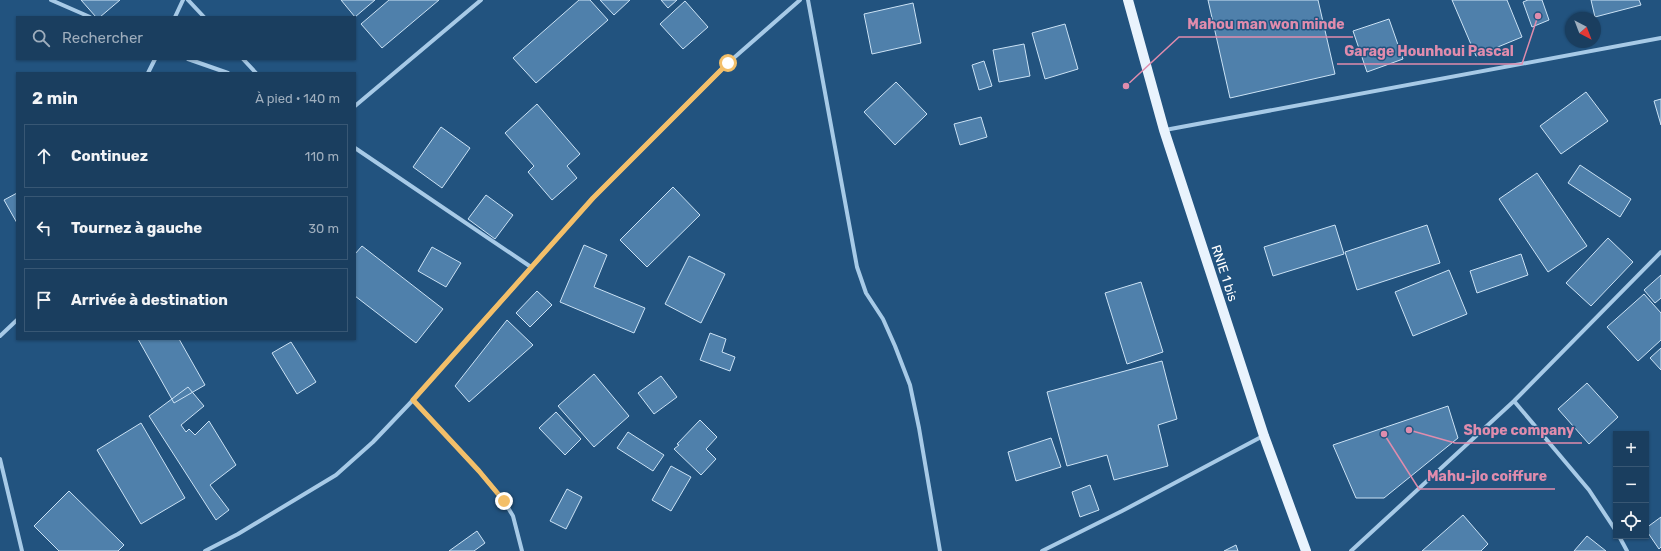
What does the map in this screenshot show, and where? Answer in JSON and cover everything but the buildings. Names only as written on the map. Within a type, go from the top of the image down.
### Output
[{"type":"main road","name":"RNIE 1 bis","points":[[1128,0],[1164,130],[1264,436],[1306,551]]},
{"type":"street","points":[[50,0],[88,16]]},
{"type":"street","points":[[175,16],[183,0]]},
{"type":"street","points":[[188,0],[203,16]]},
{"type":"street","points":[[356,105],[482,0]]},
{"type":"street","points":[[205,551],[238,534],[336,475],[373,442],[413,400],[593,198],[728,63],[800,0]]},
{"type":"street","points":[[808,0],[858,267],[866,293],[883,319],[910,385],[919,428],[940,551]]},
{"type":"street","points":[[1164,130],[1661,38]]},
{"type":"street","points":[[148,72],[154,60]]},
{"type":"street","points":[[191,60],[225,72]]},
{"type":"street","points":[[244,60],[255,72]]},
{"type":"street","points":[[356,149],[531,267]]},
{"type":"street","points":[[1351,551],[1514,401],[1661,252]]},
{"type":"street","points":[[0,336],[16,321]]},
{"type":"street","points":[[413,400],[479,471],[504,501],[513,516],[522,551]]},
{"type":"street","points":[[1514,401],[1589,490],[1613,526]]},
{"type":"street","points":[[1042,551],[1122,511],[1264,436]]},
{"type":"street","points":[[0,458],[22,551]]},
{"type":"street","points":[[1621,539],[1627,551]]},
{"type":"place","name":"Garage Hounhoui Pascal","points":[[1538,16]]},
{"type":"place","name":"Mahou man won minde","points":[[1126,86]]},
{"type":"place","name":"Shope company","points":[[1409,430]]},
{"type":"place","name":"Mahu-jlo coiffure","points":[[1384,434]]},
{"type":"route","points":[[504,501],[479,471],[413,400],[593,198],[728,63]]}]
